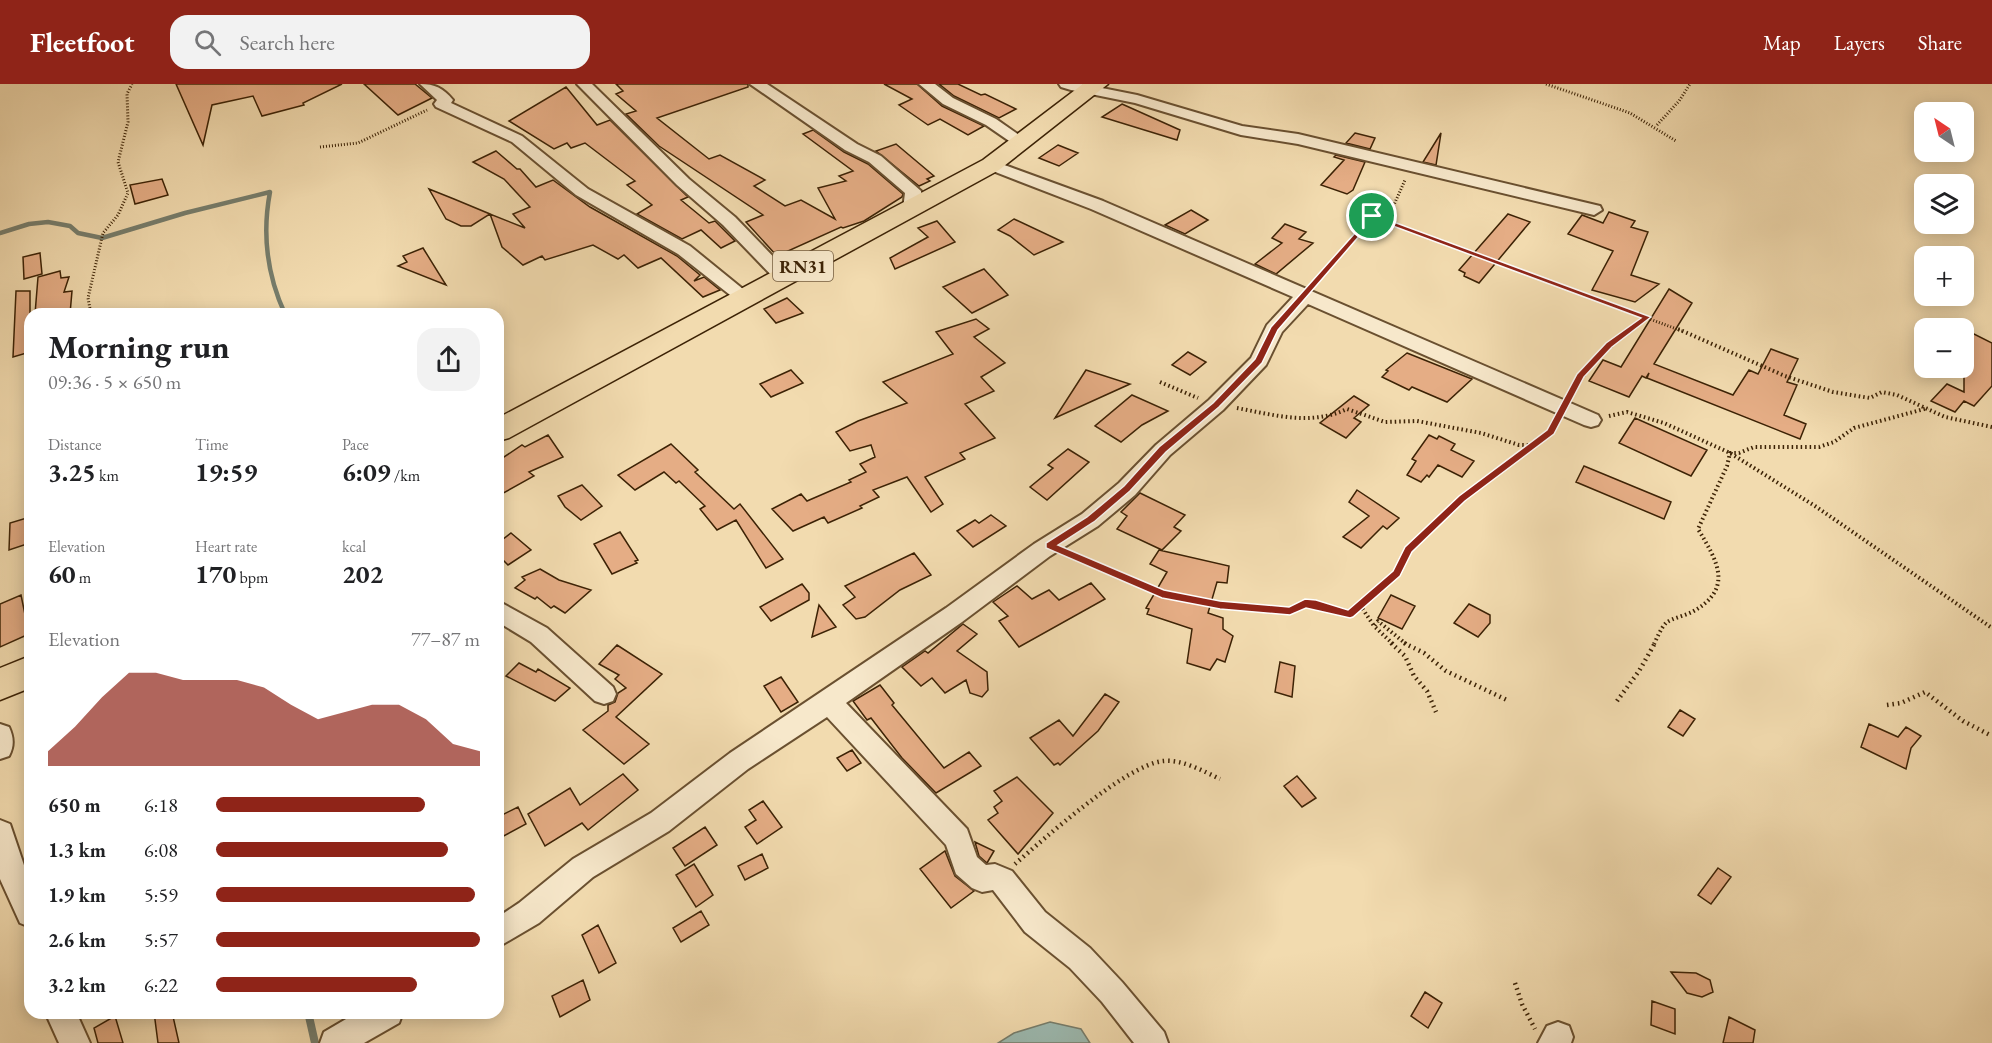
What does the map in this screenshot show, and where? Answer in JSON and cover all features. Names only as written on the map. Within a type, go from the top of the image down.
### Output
[{"type":"main road","name":"RN31","points":[[504,428],[991,165],[1021,142],[1083,86]]},
{"type":"main road","points":[[0,686],[24,674]]},
{"type":"street","points":[[427,84],[446,100],[441,104],[517,139],[582,192],[684,250],[745,298]]},
{"type":"street","points":[[584,84],[683,182],[729,221],[783,277]]},
{"type":"street","points":[[757,84],[851,147],[875,159],[913,191],[911,209]]},
{"type":"street","points":[[926,84],[948,101],[991,122],[1021,142]]},
{"type":"street","points":[[1083,86],[1272,137],[1298,139],[1594,210]]},
{"type":"street","points":[[991,165],[1097,205],[1591,420]]},
{"type":"street","points":[[504,929],[529,913],[578,872],[660,822],[739,761],[829,702],[1083,525],[1120,495],[1163,450],[1216,405],[1259,361],[1274,329],[1305,296]]},
{"type":"street","points":[[504,614],[539,635],[604,694]]},
{"type":"street","points":[[829,702],[957,838],[966,865],[984,880],[998,878],[1035,922],[1080,958],[1112,992],[1153,1043]]},
{"type":"street","points":[[0,735],[0,748]]},
{"type":"street","points":[[0,833],[11,873],[24,900]]},
{"type":"street","points":[[63,1019],[75,1043]]},
{"type":"street","points":[[335,1043],[376,1019]]},
{"type":"path","points":[[90,308],[88,298],[103,233],[118,214],[128,193],[118,162],[126,133],[127,94],[132,84]]},
{"type":"path","points":[[1546,84],[1626,110],[1657,125],[1676,141]]},
{"type":"path","points":[[1657,125],[1680,102],[1690,84]]},
{"type":"path","points":[[320,147],[358,143],[441,104]]},
{"type":"path","points":[[1305,296],[1372,216],[1393,207],[1412,166]]},
{"type":"path","points":[[1372,216],[1647,317],[1702,338],[1737,356],[1839,394],[1872,398],[1882,392],[1897,395],[1945,417],[1992,427]]},
{"type":"path","points":[[1050,546],[1162,594],[1220,605],[1290,611],[1305,603],[1350,614],[1396,574],[1408,550],[1462,499],[1551,432],[1580,376],[1609,345],[1647,317]]},
{"type":"path","points":[[1160,382],[1216,405],[1311,420],[1336,416],[1347,409],[1384,423],[1417,421],[1481,433],[1519,445],[1533,445]]},
{"type":"path","points":[[1730,453],[1739,453],[1754,447],[1818,447],[1834,442],[1854,428],[1928,408]]},
{"type":"path","points":[[1591,420],[1627,412],[1664,423],[1730,453],[1815,506],[1992,628]]},
{"type":"path","points":[[1617,700],[1639,671],[1666,622],[1692,613],[1714,598],[1721,580],[1712,551],[1698,529],[1727,466],[1730,453]]},
{"type":"path","points":[[1360,605],[1374,626],[1405,656],[1414,676],[1426,692],[1436,712]]},
{"type":"path","points":[[1374,626],[1378,621],[1407,645],[1424,653],[1446,671],[1509,701]]},
{"type":"path","points":[[1887,705],[1901,703],[1925,692],[1964,721],[1992,736]]},
{"type":"path","points":[[998,878],[1061,824],[1090,803],[1133,773],[1161,760],[1192,765],[1220,780]]},
{"type":"path","points":[[1515,983],[1531,1024],[1551,1039]]},
{"type":"water","points":[[1050,1022],[1081,1029],[1090,1043],[998,1043],[1014,1033]]},
{"type":"building","points":[[176,84],[342,84],[303,103],[304,105],[262,116],[253,96],[212,105],[203,145]]},
{"type":"building","points":[[364,84],[415,84],[432,98],[398,115]]},
{"type":"building","points":[[616,84],[748,84],[748,87],[657,118],[709,159],[720,155],[765,180],[754,186],[785,206],[801,200],[835,219],[818,188],[846,181],[839,176],[853,171],[803,134],[813,130],[844,152],[868,164],[903,194],[902,197],[864,221],[841,227],[777,256],[746,222],[763,215],[659,146],[626,114],[636,111],[616,94],[623,91]]},
{"type":"building","points":[[884,84],[917,84],[942,106],[984,126],[968,135],[940,119],[928,125],[899,105],[912,99]]},
{"type":"building","points":[[939,84],[958,84],[1016,109],[999,118],[954,96]]},
{"type":"building","points":[[566,87],[597,125],[610,120],[688,197],[681,200],[709,223],[715,221],[735,241],[721,248],[701,230],[682,239],[637,214],[652,205],[627,185],[635,181],[585,143],[571,148],[567,143],[554,149],[509,121]]},
{"type":"building","points":[[1122,104],[1180,130],[1177,140],[1102,117]]},
{"type":"building","points":[[1355,133],[1375,138],[1370,149],[1346,143]]},
{"type":"building","points":[[1441,133],[1436,165],[1423,162]]},
{"type":"building","points":[[896,144],[934,176],[927,179],[930,181],[919,186],[876,151]]},
{"type":"building","points":[[1058,145],[1078,153],[1059,166],[1039,158]]},
{"type":"building","points":[[496,151],[520,169],[536,187],[553,180],[590,207],[677,256],[700,275],[694,281],[704,277],[720,290],[703,297],[661,258],[638,268],[624,255],[618,259],[593,245],[545,260],[542,256],[523,265],[502,247],[490,214],[525,228],[513,214],[530,207],[504,179],[473,162]]},
{"type":"building","points":[[1336,155],[1365,162],[1353,190],[1347,194],[1321,185],[1344,160],[1334,157]]},
{"type":"building","points":[[162,179],[168,195],[135,204],[130,185]]},
{"type":"building","points":[[429,189],[490,214],[471,226],[461,226],[446,219]]},
{"type":"building","points":[[1191,210],[1208,220],[1185,234],[1165,225]]},
{"type":"building","points":[[1609,212],[1635,221],[1631,227],[1648,232],[1631,275],[1659,284],[1635,302],[1592,290],[1613,251],[1568,234],[1582,215],[1603,223]]},
{"type":"building","points":[[1508,214],[1530,222],[1479,283],[1464,276],[1465,273],[1459,270]]},
{"type":"building","points":[[1014,219],[1063,242],[1034,255],[1010,236],[998,230]]},
{"type":"building","points":[[937,221],[955,242],[895,269],[890,258],[928,237],[918,228]]},
{"type":"building","points":[[1285,224],[1306,232],[1299,239],[1313,243],[1276,274],[1255,264],[1282,243],[1272,238]]},
{"type":"building","points":[[423,248],[446,285],[398,266],[407,262],[403,256]]},
{"type":"building","points":[[40,253],[42,274],[24,279],[23,257]]},
{"type":"building","points":[[984,269],[1008,295],[972,313],[943,287]]},
{"type":"building","points":[[60,271],[61,278],[69,277],[64,292],[72,291],[71,308],[35,308],[38,277]]},
{"type":"building","points":[[1669,289],[1692,303],[1654,364],[1733,395],[1749,370],[1758,374],[1771,349],[1798,359],[1787,382],[1797,385],[1784,415],[1806,424],[1800,439],[1647,378],[1649,373],[1646,378],[1642,376],[1629,397],[1589,381],[1603,360],[1621,367]]},
{"type":"building","points":[[16,291],[30,291],[30,308],[24,308],[24,354],[13,357]]},
{"type":"building","points":[[787,298],[803,313],[776,323],[764,309]]},
{"type":"building","points":[[976,319],[989,329],[974,337],[1005,363],[981,377],[994,391],[965,404],[995,438],[960,453],[965,459],[925,477],[943,504],[931,512],[907,477],[873,490],[879,497],[860,506],[862,508],[828,523],[824,517],[793,531],[772,509],[801,494],[807,501],[851,482],[849,480],[866,472],[860,464],[875,457],[871,445],[850,451],[836,432],[858,421],[907,403],[883,382],[953,354],[936,332]]},
{"type":"building","points":[[1974,334],[1992,343],[1992,386],[1974,406],[1964,401],[1955,412],[1931,401],[1947,384],[1964,392],[1964,378],[1974,378]]},
{"type":"building","points":[[1188,352],[1206,362],[1190,375],[1172,365]]},
{"type":"building","points":[[1407,353],[1472,379],[1447,402],[1412,387],[1409,390],[1382,377],[1388,371],[1386,370]]},
{"type":"building","points":[[791,370],[803,383],[771,397],[760,384]]},
{"type":"building","points":[[1086,370],[1130,384],[1055,418]]},
{"type":"building","points":[[1132,395],[1168,411],[1142,425],[1121,442],[1095,426]]},
{"type":"building","points":[[1354,396],[1369,405],[1354,418],[1361,422],[1346,438],[1320,423]]},
{"type":"building","points":[[1635,418],[1707,450],[1691,476],[1619,443]]},
{"type":"building","points":[[548,435],[563,457],[529,472],[534,476],[504,493],[504,457],[522,445],[525,447]]},
{"type":"building","points":[[1429,435],[1437,439],[1439,436],[1455,444],[1451,450],[1474,461],[1462,477],[1438,465],[1429,477],[1427,475],[1421,482],[1407,475],[1416,461],[1412,459]]},
{"type":"building","points":[[671,444],[698,470],[695,472],[734,509],[740,504],[783,559],[766,568],[736,520],[717,530],[700,509],[705,506],[679,481],[676,483],[664,472],[635,490],[618,475]]},
{"type":"building","points":[[1068,449],[1089,462],[1047,500],[1030,487],[1053,468],[1048,465]]},
{"type":"building","points":[[1584,466],[1671,502],[1664,519],[1576,482]]},
{"type":"building","points":[[582,485],[602,506],[581,520],[565,507],[558,496]]},
{"type":"building","points":[[1357,490],[1399,518],[1387,529],[1383,526],[1361,548],[1343,537],[1369,516],[1349,502]]},
{"type":"building","points":[[1140,493],[1185,515],[1174,527],[1181,531],[1162,550],[1117,529],[1127,516],[1121,512]]},
{"type":"building","points":[[991,515],[1006,526],[973,547],[957,531],[975,520],[979,523]]},
{"type":"building","points":[[24,519],[24,545],[9,550],[10,523]]},
{"type":"building","points":[[620,532],[638,560],[635,561],[637,563],[612,574],[594,544]]},
{"type":"building","points":[[511,533],[531,550],[508,565],[504,561],[504,538]]},
{"type":"building","points":[[1159,550],[1229,566],[1227,583],[1217,582],[1208,613],[1223,618],[1223,629],[1233,636],[1225,662],[1217,659],[1210,670],[1187,663],[1192,629],[1147,614],[1149,609],[1146,608],[1167,572],[1150,564]]},
{"type":"building","points":[[914,553],[931,575],[900,590],[865,617],[856,619],[843,605],[855,597],[845,586]]},
{"type":"building","points":[[540,569],[559,580],[591,590],[565,613],[554,606],[551,608],[537,597],[535,599],[515,588],[525,580],[522,577]]},
{"type":"building","points":[[1091,583],[1105,599],[1019,647],[999,621],[1008,616],[993,602],[1017,586],[1032,599],[1049,590],[1059,600]]},
{"type":"building","points":[[802,584],[809,593],[809,600],[771,621],[760,607]]},
{"type":"building","points":[[21,595],[24,610],[24,636],[0,647],[0,604]]},
{"type":"building","points":[[1391,595],[1415,606],[1402,629],[1378,618]]},
{"type":"building","points":[[1469,604],[1490,615],[1490,623],[1478,637],[1454,623]]},
{"type":"building","points":[[819,605],[836,627],[812,637]]},
{"type":"building","points":[[963,624],[977,634],[957,651],[987,672],[988,690],[982,697],[970,693],[966,680],[945,693],[932,678],[921,686],[902,667],[925,651],[928,653]]},
{"type":"building","points":[[617,645],[662,674],[616,717],[649,744],[624,764],[583,730],[608,711],[608,705],[615,702],[618,693],[626,688],[615,679],[619,675],[599,664]]},
{"type":"building","points":[[1280,662],[1295,666],[1292,697],[1275,692]]},
{"type":"building","points":[[519,663],[536,672],[538,669],[570,688],[555,701],[506,676]]},
{"type":"building","points":[[781,677],[798,702],[781,712],[764,686]]},
{"type":"building","points":[[880,685],[894,703],[892,705],[944,768],[969,752],[981,766],[936,793],[902,758],[871,718],[867,720],[853,701]]},
{"type":"building","points":[[1105,694],[1119,702],[1098,731],[1060,765],[1058,763],[1054,765],[1030,738],[1059,720],[1073,736]]},
{"type":"building","points":[[1680,710],[1695,719],[1683,736],[1668,727]]},
{"type":"building","points":[[1869,724],[1898,737],[1906,727],[1921,736],[1911,748],[1906,769],[1861,747]]},
{"type":"building","points":[[852,750],[861,763],[847,771],[837,758]]},
{"type":"building","points":[[623,774],[638,790],[588,830],[582,823],[545,846],[528,814],[570,788],[580,805]]},
{"type":"building","points":[[1297,776],[1316,798],[1302,807],[1284,786]]},
{"type":"building","points":[[1017,777],[1053,813],[1018,854],[988,820],[998,813],[994,807],[1002,801],[994,791]]},
{"type":"building","points":[[763,801],[782,827],[757,844],[745,827],[756,820],[749,810]]},
{"type":"building","points":[[518,807],[526,824],[504,836],[504,814]]},
{"type":"building","points":[[705,827],[717,845],[685,866],[673,848]]},
{"type":"building","points":[[975,842],[994,851],[987,863],[979,856]]},
{"type":"building","points":[[945,851],[955,876],[974,891],[951,908],[920,869]]},
{"type":"building","points":[[762,854],[768,868],[745,880],[738,866]]},
{"type":"building","points":[[694,864],[713,895],[696,907],[676,875]]},
{"type":"building","points":[[1718,868],[1731,877],[1711,904],[1698,895]]},
{"type":"building","points":[[701,911],[709,925],[681,942],[673,928]]},
{"type":"building","points":[[598,925],[616,963],[599,973],[582,935]]},
{"type":"building","points":[[1671,972],[1696,973],[1710,980],[1713,992],[1702,997],[1687,993]]},
{"type":"building","points":[[583,980],[590,1000],[560,1017],[552,996]]},
{"type":"building","points":[[1425,992],[1442,1003],[1428,1028],[1411,1016]]},
{"type":"building","points":[[1652,1001],[1675,1009],[1675,1034],[1651,1025]]},
{"type":"building","points":[[1729,1017],[1755,1030],[1753,1043],[1723,1043]]},
{"type":"building","points":[[110,1019],[116,1019],[123,1043],[98,1043],[94,1028]]},
{"type":"building","points":[[155,1019],[174,1019],[179,1043],[158,1043]]},
{"type":"waterway","points":[[0,233],[29,224],[48,222],[70,226],[78,233],[102,238],[185,213],[270,192],[266,239],[270,269],[283,308]]},
{"type":"waterway","points":[[310,1019],[315,1043]]},
{"type":"route","points":[[1372,216],[1647,317],[1609,345],[1580,376],[1551,432],[1462,499],[1408,550],[1396,574],[1350,614],[1316,604],[1305,603],[1290,611],[1220,605],[1162,594],[1050,546],[1090,520],[1127,489],[1163,450],[1216,405],[1259,361],[1274,329],[1372,216]]}]
